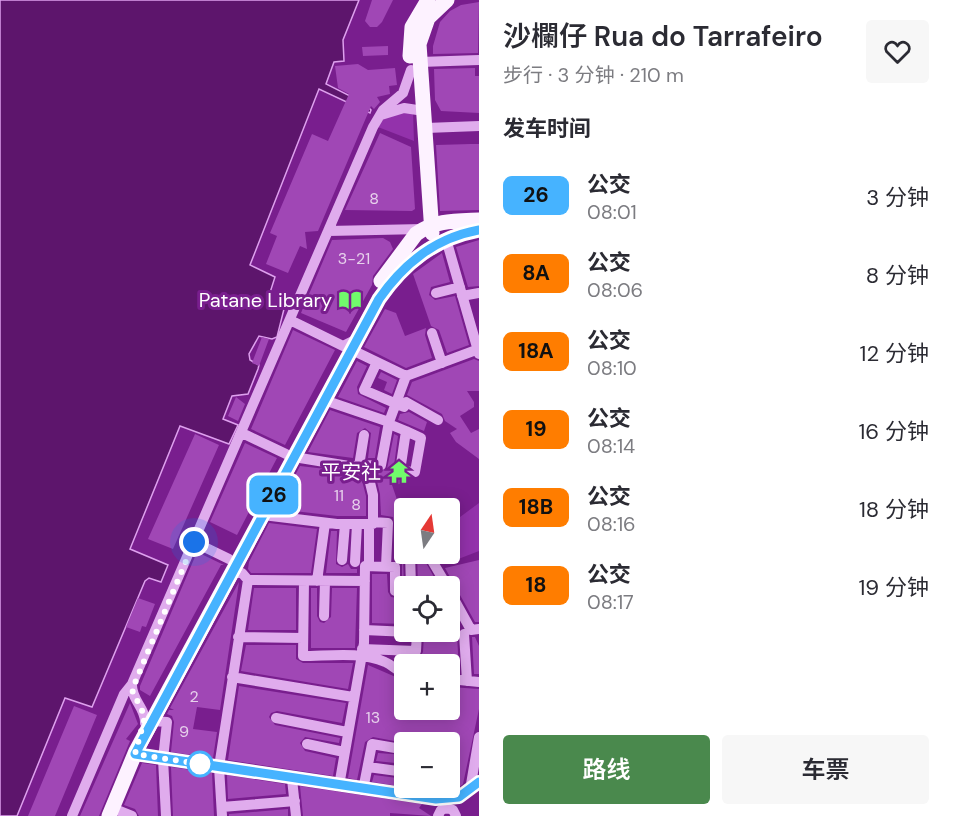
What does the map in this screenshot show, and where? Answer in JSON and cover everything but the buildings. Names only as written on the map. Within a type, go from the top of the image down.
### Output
[{"type":"main road","points":[[150,715],[165,699],[290,455],[351,345],[384,291],[429,242],[422,214],[419,110],[415,66],[409,44],[412,27],[428,0]]},
{"type":"main road","points":[[415,66],[424,26],[434,10],[447,0]]},
{"type":"main road","points":[[110,812],[150,715],[263,515],[290,455],[324,400],[351,345],[368,299],[425,226],[426,128],[419,110]]},
{"type":"main road","points":[[425,226],[479,220]]},
{"type":"main road","points":[[418,255],[446,239],[479,230]]},
{"type":"street","points":[[72,816],[124,694],[132,684],[242,433],[377,119],[382,110],[403,93],[415,66],[479,60]]},
{"type":"street","points":[[377,119],[389,111],[419,110]]},
{"type":"street","points":[[426,128],[479,126]]},
{"type":"street","points":[[328,231],[425,226]]},
{"type":"street","points":[[290,320],[351,345],[377,362],[406,376],[479,351],[446,239]]},
{"type":"street","points":[[436,293],[461,291],[479,293]]},
{"type":"street","points":[[432,333],[442,363]]},
{"type":"street","points":[[377,362],[364,390],[404,407],[406,402],[438,420]]},
{"type":"street","points":[[242,433],[290,455],[362,466],[381,465],[389,423],[406,376]]},
{"type":"street","points":[[324,400],[406,431]]},
{"type":"street","points":[[363,565],[372,524],[373,495],[362,466],[364,435]]},
{"type":"street","points":[[263,515],[325,523],[388,523],[386,566]]},
{"type":"street","points":[[324,616],[321,581],[325,523]]},
{"type":"street","points":[[342,560],[345,524]]},
{"type":"street","points":[[339,786],[364,630],[363,565],[357,524]]},
{"type":"street","points":[[194,542],[233,565],[248,580],[364,581]]},
{"type":"street","points":[[363,565],[395,567],[395,576]]},
{"type":"street","points":[[248,580],[219,767],[222,812],[295,801]]},
{"type":"street","points":[[304,580],[303,656],[416,651],[419,642]]},
{"type":"street","points":[[460,611],[471,631],[466,658],[473,681]]},
{"type":"street","points":[[364,630],[394,631]]},
{"type":"street","points":[[238,637],[303,638]]},
{"type":"street","points":[[362,653],[386,662],[394,670]]},
{"type":"street","points":[[232,677],[353,697]]},
{"type":"street","points":[[132,684],[132,693],[150,715],[164,759],[166,816]]},
{"type":"street","points":[[276,718],[347,732]]},
{"type":"street","points":[[467,792],[479,737]]},
{"type":"street","points":[[307,744],[344,752]]},
{"type":"street","points":[[363,790],[372,744],[394,748]]},
{"type":"street","points":[[136,753],[363,790],[423,803],[467,792]]},
{"type":"street","points":[[368,767],[394,771]]},
{"type":"street","points":[[292,779],[296,816]]},
{"type":"street","points":[[438,816],[442,809],[454,813],[467,792],[479,782]]},
{"type":"street","points":[[110,812],[132,816]]},
{"type":"shaded area","points":[[0,0],[359,0],[343,40],[344,61],[334,62],[326,84],[364,103],[371,110],[370,113],[319,89],[250,265],[275,277],[267,302],[284,309],[277,337],[272,339],[259,336],[249,354],[250,360],[259,365],[248,394],[232,396],[223,419],[238,425],[229,444],[180,426],[130,549],[168,565],[161,582],[149,578],[145,581],[92,707],[65,698],[17,816],[0,816]]},
{"type":"shaded area","points":[[413,112],[414,141],[378,127],[385,115]]},
{"type":"shaded area","points":[[479,503],[479,551],[460,558],[460,517]]},
{"type":"bus line","name":"26","points":[[479,230],[446,239],[418,255],[397,275],[379,299],[135,754],[363,790],[436,799],[459,797],[479,782]]},
{"type":"place","name":"Patane Library","points":[[350,300]]},
{"type":"place","name":"平安社","points":[[399,472]]},
{"type":"route","points":[[194,542],[132,684],[132,690],[145,717],[135,754],[200,764]]}]
